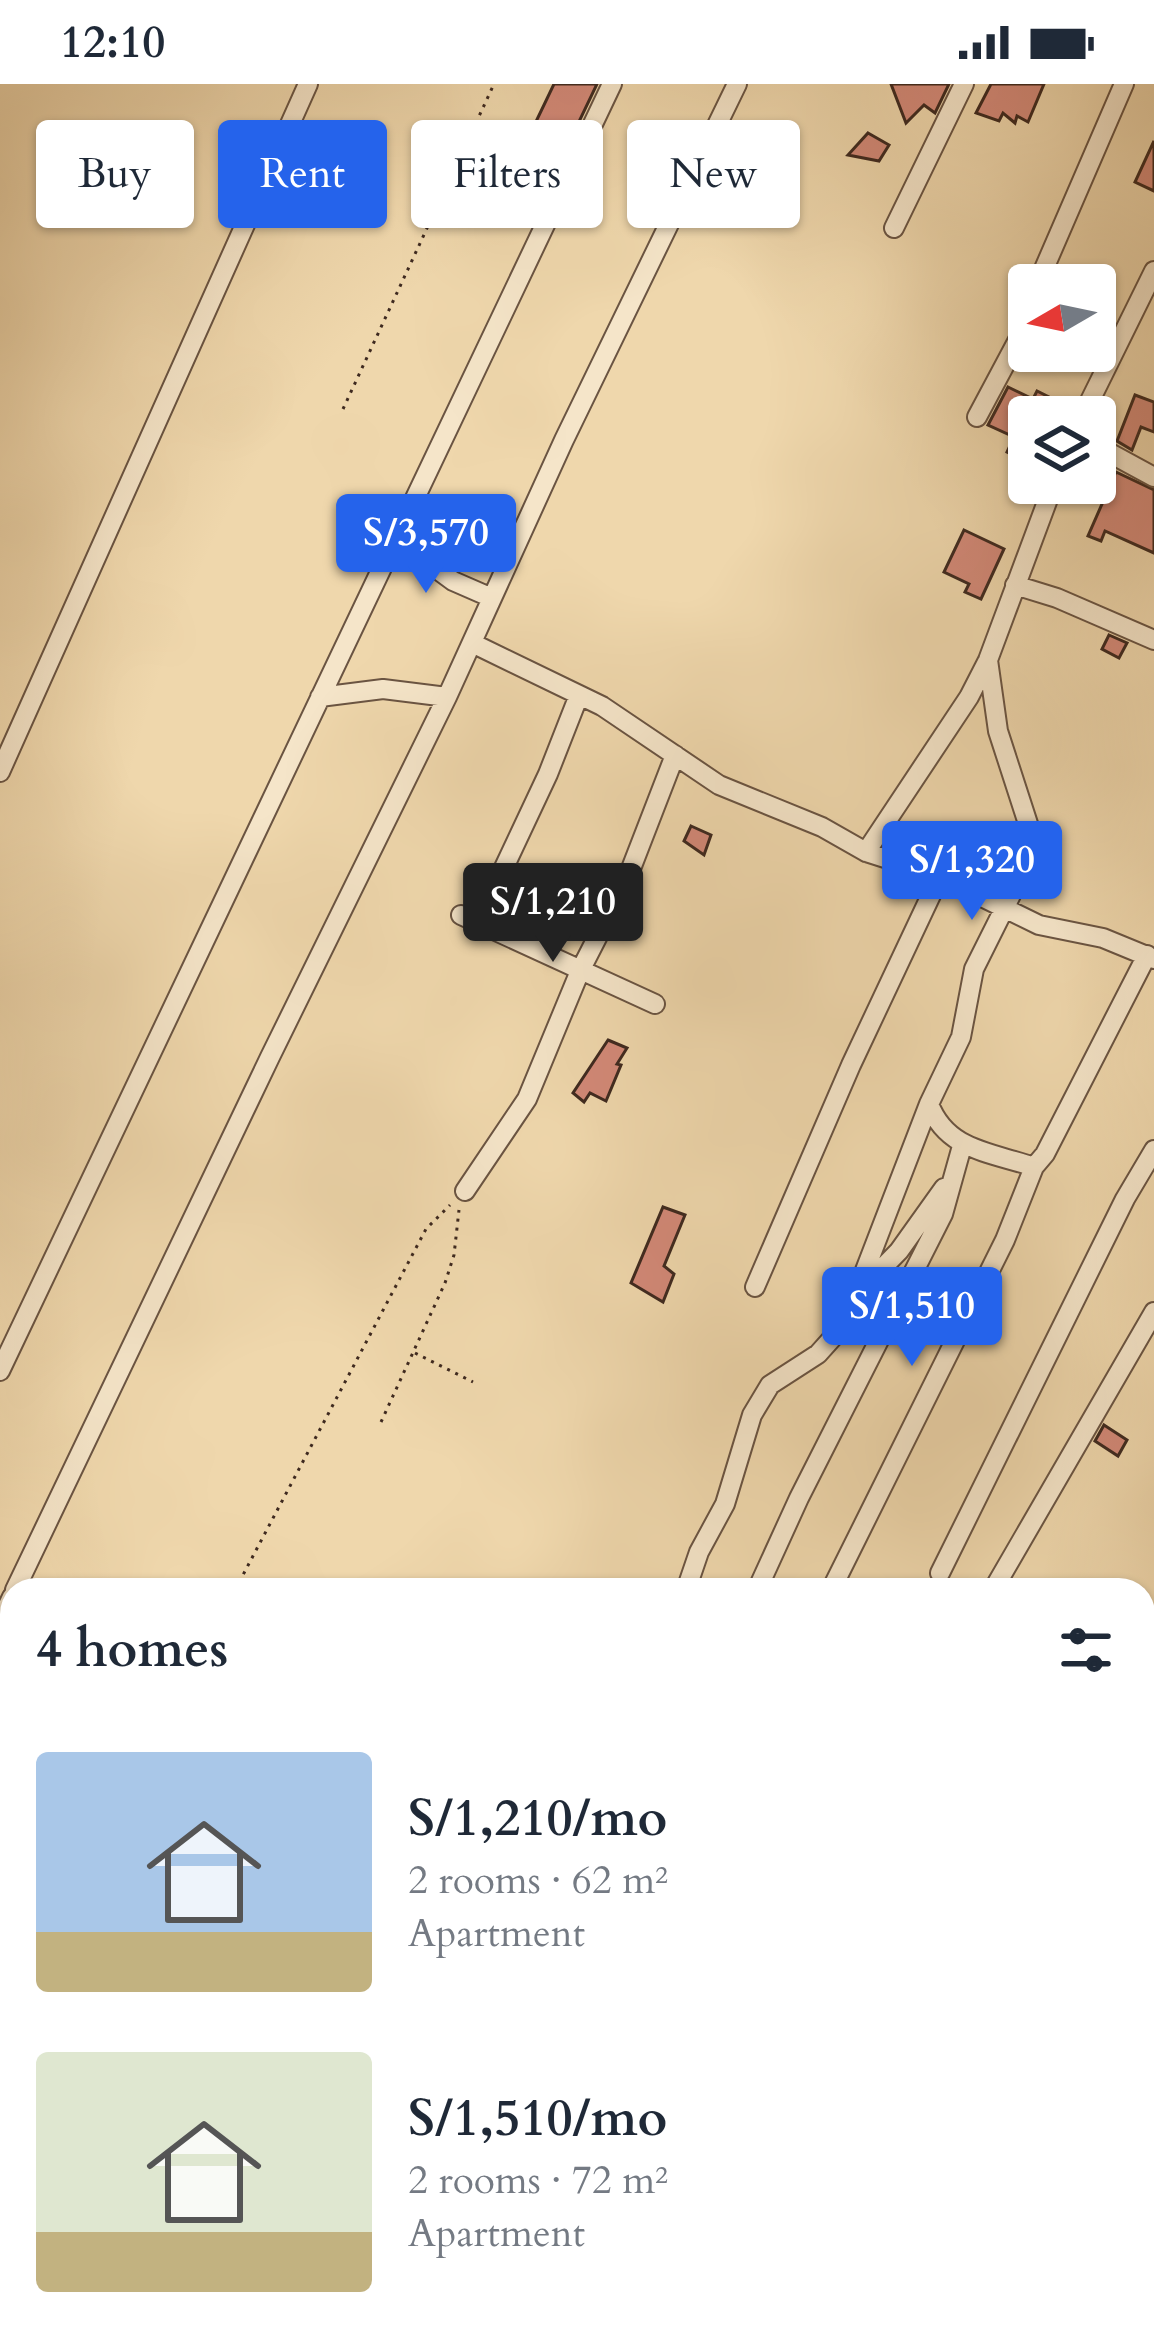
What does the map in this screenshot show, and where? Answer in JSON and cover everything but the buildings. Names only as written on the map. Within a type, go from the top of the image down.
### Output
[{"type":"street","points":[[0,772],[308,84]]},
{"type":"street","points":[[0,1371],[612,84]]},
{"type":"street","points":[[21,1578],[737,84]]},
{"type":"street","points":[[894,228],[964,84]]},
{"type":"street","points":[[1046,264],[1124,84]]},
{"type":"street","points":[[1092,396],[1154,271]]},
{"type":"street","points":[[976,417],[1008,358]]},
{"type":"street","points":[[1116,456],[1154,477]]},
{"type":"street","points":[[866,852],[988,660],[1046,504]]},
{"type":"street","points":[[396,538],[432,568],[492,598]]},
{"type":"street","points":[[1015,585],[1154,640]]},
{"type":"street","points":[[472,643],[579,695],[719,785],[822,827],[866,852],[940,876],[1039,925],[1103,938],[1150,957],[1034,1167],[995,1260],[837,1578]]},
{"type":"street","points":[[690,1578],[725,1504],[752,1415],[770,1385],[818,1354],[844,1325],[928,1104],[962,1037],[974,969],[1030,859],[1031,833],[998,731],[988,660]]},
{"type":"street","points":[[320,697],[405,689],[447,697]]},
{"type":"street","points":[[579,695],[548,775],[470,919],[655,1004]]},
{"type":"street","points":[[465,1191],[526,1099],[580,971],[627,878],[675,754]]},
{"type":"street","points":[[755,1287],[850,1065],[940,876]]},
{"type":"street","points":[[928,1104],[939,1127],[962,1146],[1034,1167]]},
{"type":"street","points":[[762,1578],[943,1214],[962,1146]]},
{"type":"street","points":[[940,1573],[1125,1199],[1154,1150]]},
{"type":"street","points":[[855,1297],[899,1251],[954,1174]]},
{"type":"street","points":[[1000,1578],[1154,1312]]},
{"type":"path","points":[[343,409],[494,84]]},
{"type":"path","points":[[381,1422],[454,1255],[465,1191]]},
{"type":"path","points":[[241,1578],[426,1229],[465,1191]]},
{"type":"path","points":[[414,1352],[473,1382]]}]
